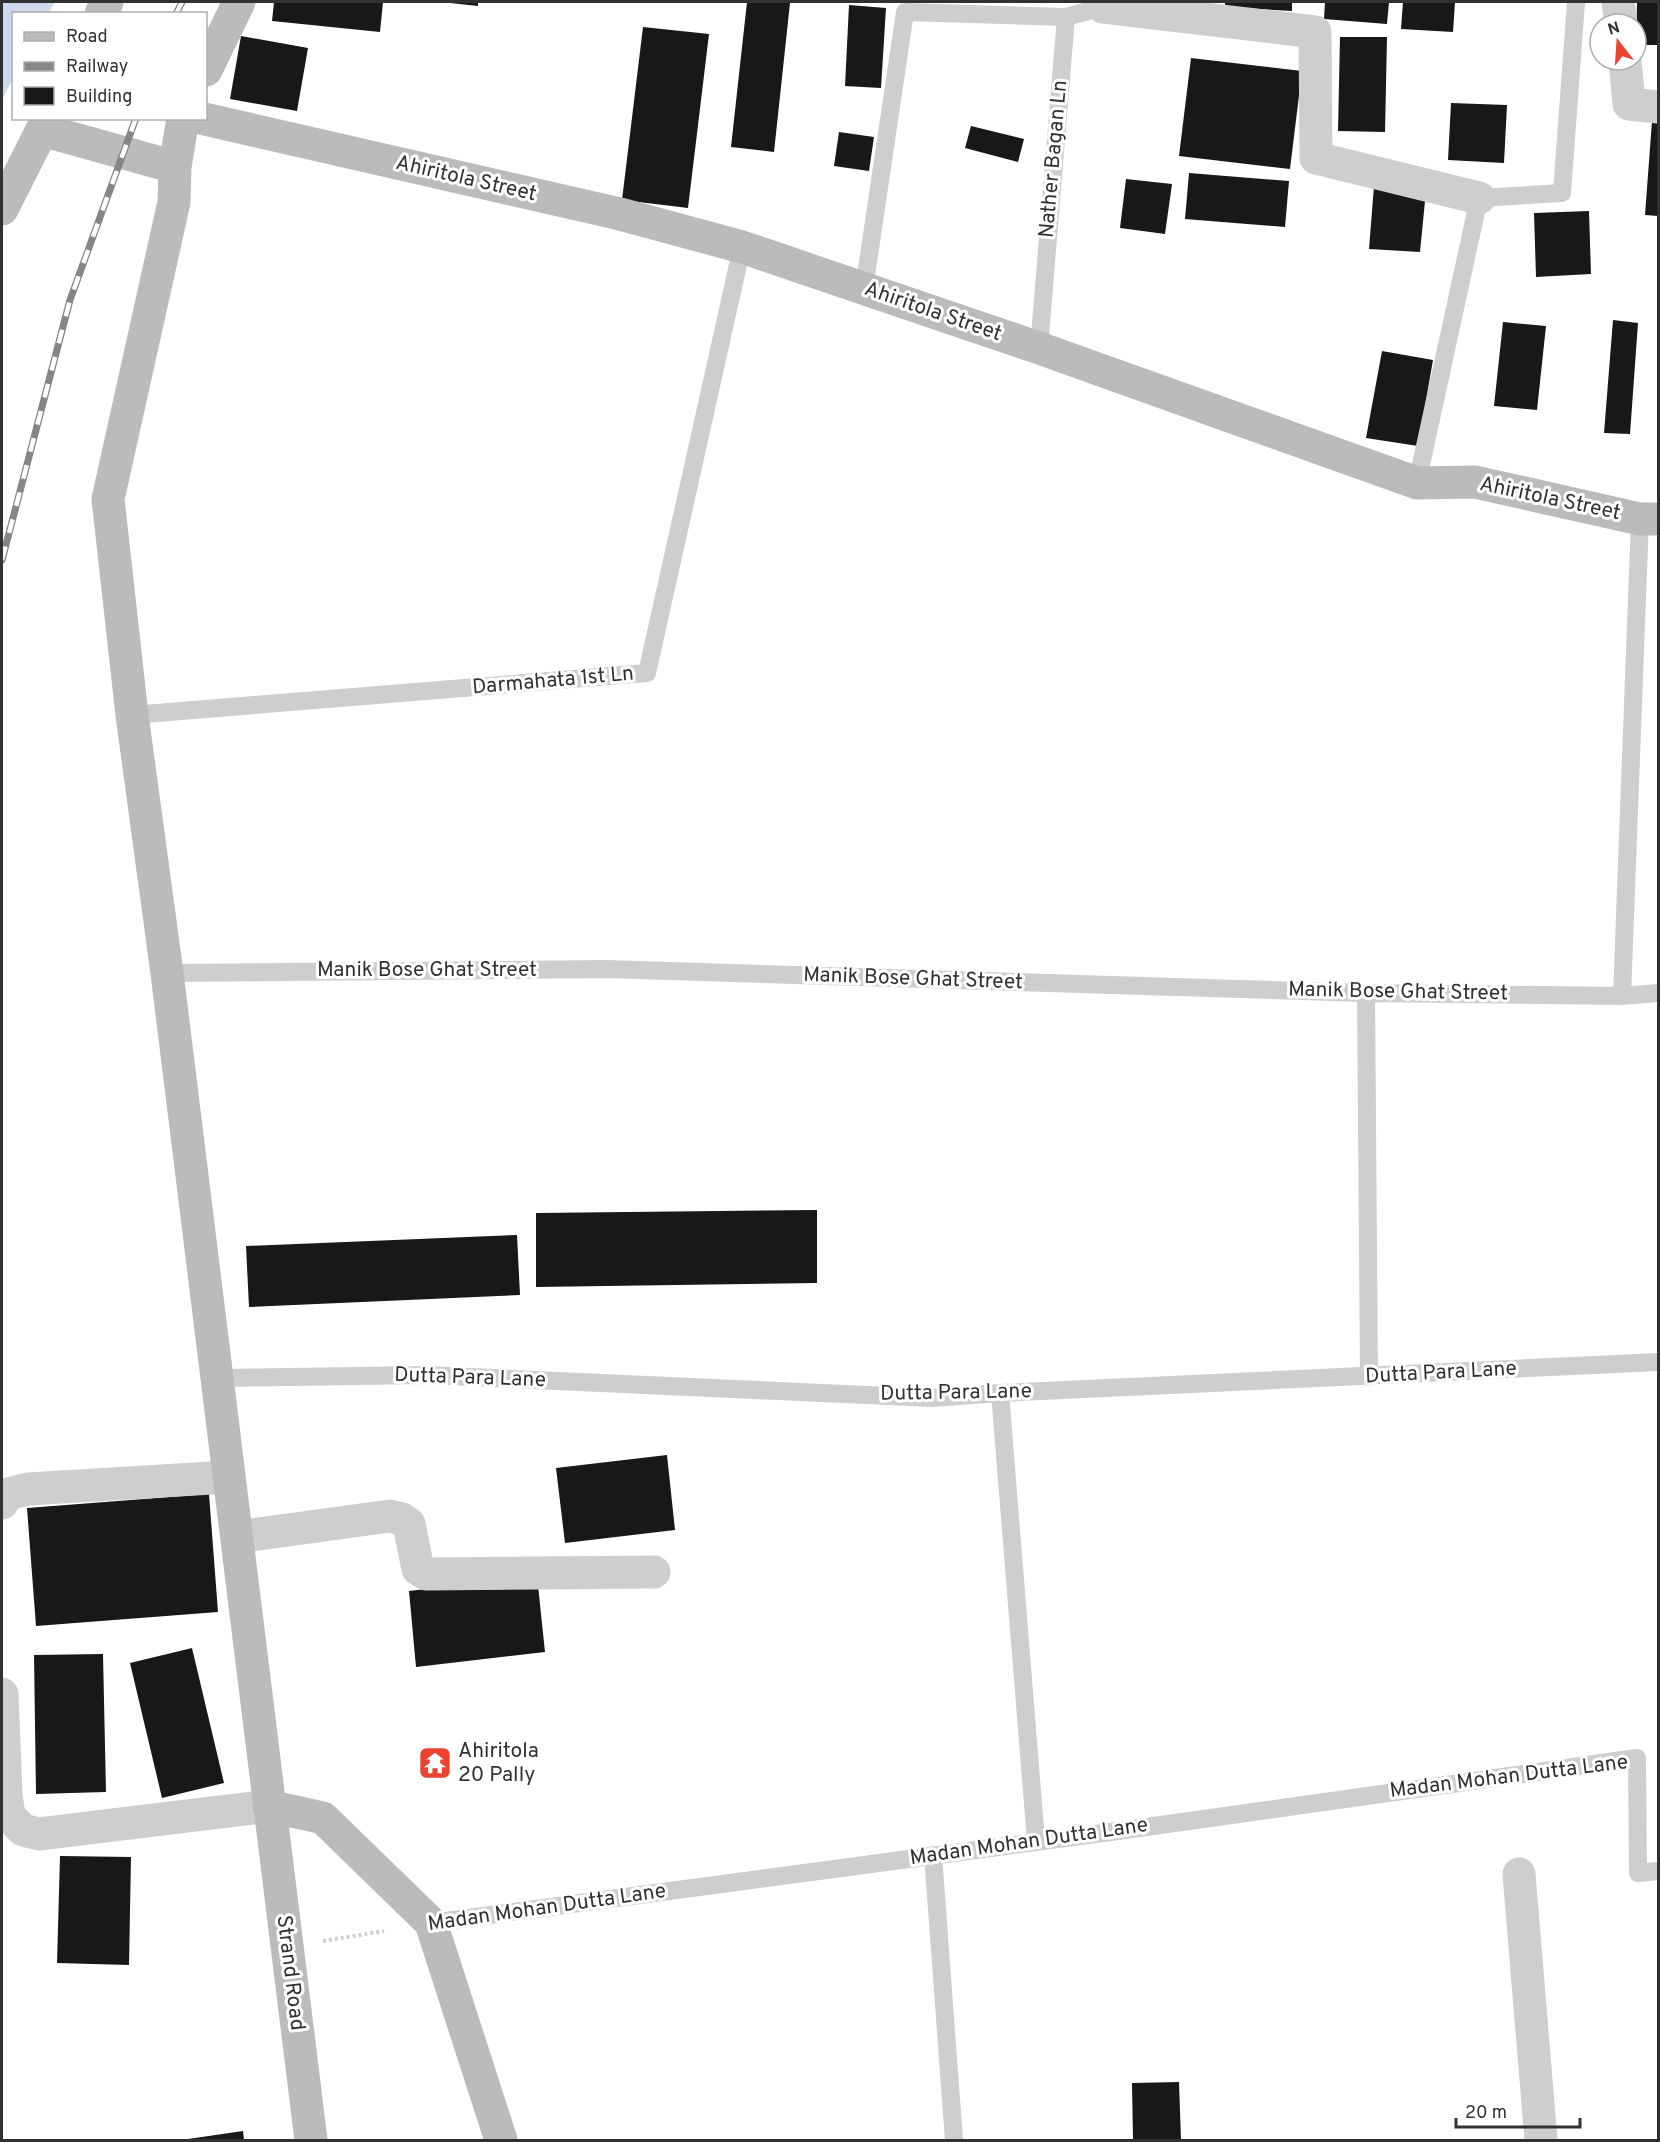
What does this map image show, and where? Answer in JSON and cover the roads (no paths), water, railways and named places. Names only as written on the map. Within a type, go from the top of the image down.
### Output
[{"type":"main road","points":[[207,68],[239,2]]},
{"type":"main road","name":"Strand Road","points":[[183,120],[175,167],[174,202],[108,499],[132,715],[167,973],[311,2140]]},
{"type":"main road","name":"Ahiritola Street","points":[[207,120],[620,214],[742,247],[1039,348],[1417,483],[1475,482],[1649,519]]},
{"type":"main road","points":[[2,209],[45,124],[175,167]]},
{"type":"main road","points":[[269,1806],[323,1818],[431,1923],[501,2140]]},
{"type":"street","points":[[1106,4],[1315,32],[1316,158],[1479,198]]},
{"type":"street","points":[[1626,72],[1629,104],[1659,107]]},
{"type":"street","points":[[2,1503],[8,1494],[28,1490],[229,1477]]},
{"type":"street","points":[[237,1538],[390,1516],[402,1519],[409,1524],[418,1569],[426,1574],[654,1572]]},
{"type":"street","points":[[2,1694],[9,1816],[23,1830],[39,1834],[269,1806]]},
{"type":"street","points":[[1519,1874],[1540,2140]]},
{"type":"lane","points":[[1417,483],[1479,198],[1562,193],[1576,2]]},
{"type":"lane","points":[[864,289],[904,12],[1066,17],[1106,4]]},
{"type":"lane","name":"Nather Bagan Ln","points":[[1039,348],[1066,17]]},
{"type":"lane","name":"Darmahata 1st Ln","points":[[132,715],[647,673],[742,247]]},
{"type":"lane","points":[[1622,996],[1649,519]]},
{"type":"lane","name":"Manik Bose Ghat Street","points":[[167,973],[606,969],[1366,993],[1622,996],[1659,993]]},
{"type":"lane","points":[[1366,993],[1369,1377]]},
{"type":"lane","name":"Dutta Para Lane","points":[[217,1378],[425,1375],[932,1398],[1659,1362]]},
{"type":"lane","points":[[1000,1393],[1036,1841]]},
{"type":"lane","name":"Madan Mohan Dutta Lane","points":[[431,1923],[1637,1758],[1638,1873],[1659,1871]]},
{"type":"lane","points":[[933,1855],[954,2140]]},
{"type":"water","points":[[2,2],[55,2],[49,12],[12,12],[12,80],[2,100]]},
{"type":"railway","points":[[177,12],[182,2]]},
{"type":"railway","points":[[2,560],[70,300],[135,120]]},
{"type":"place","name":"Ahiritola 20 Pally","points":[[435,1763]]}]
